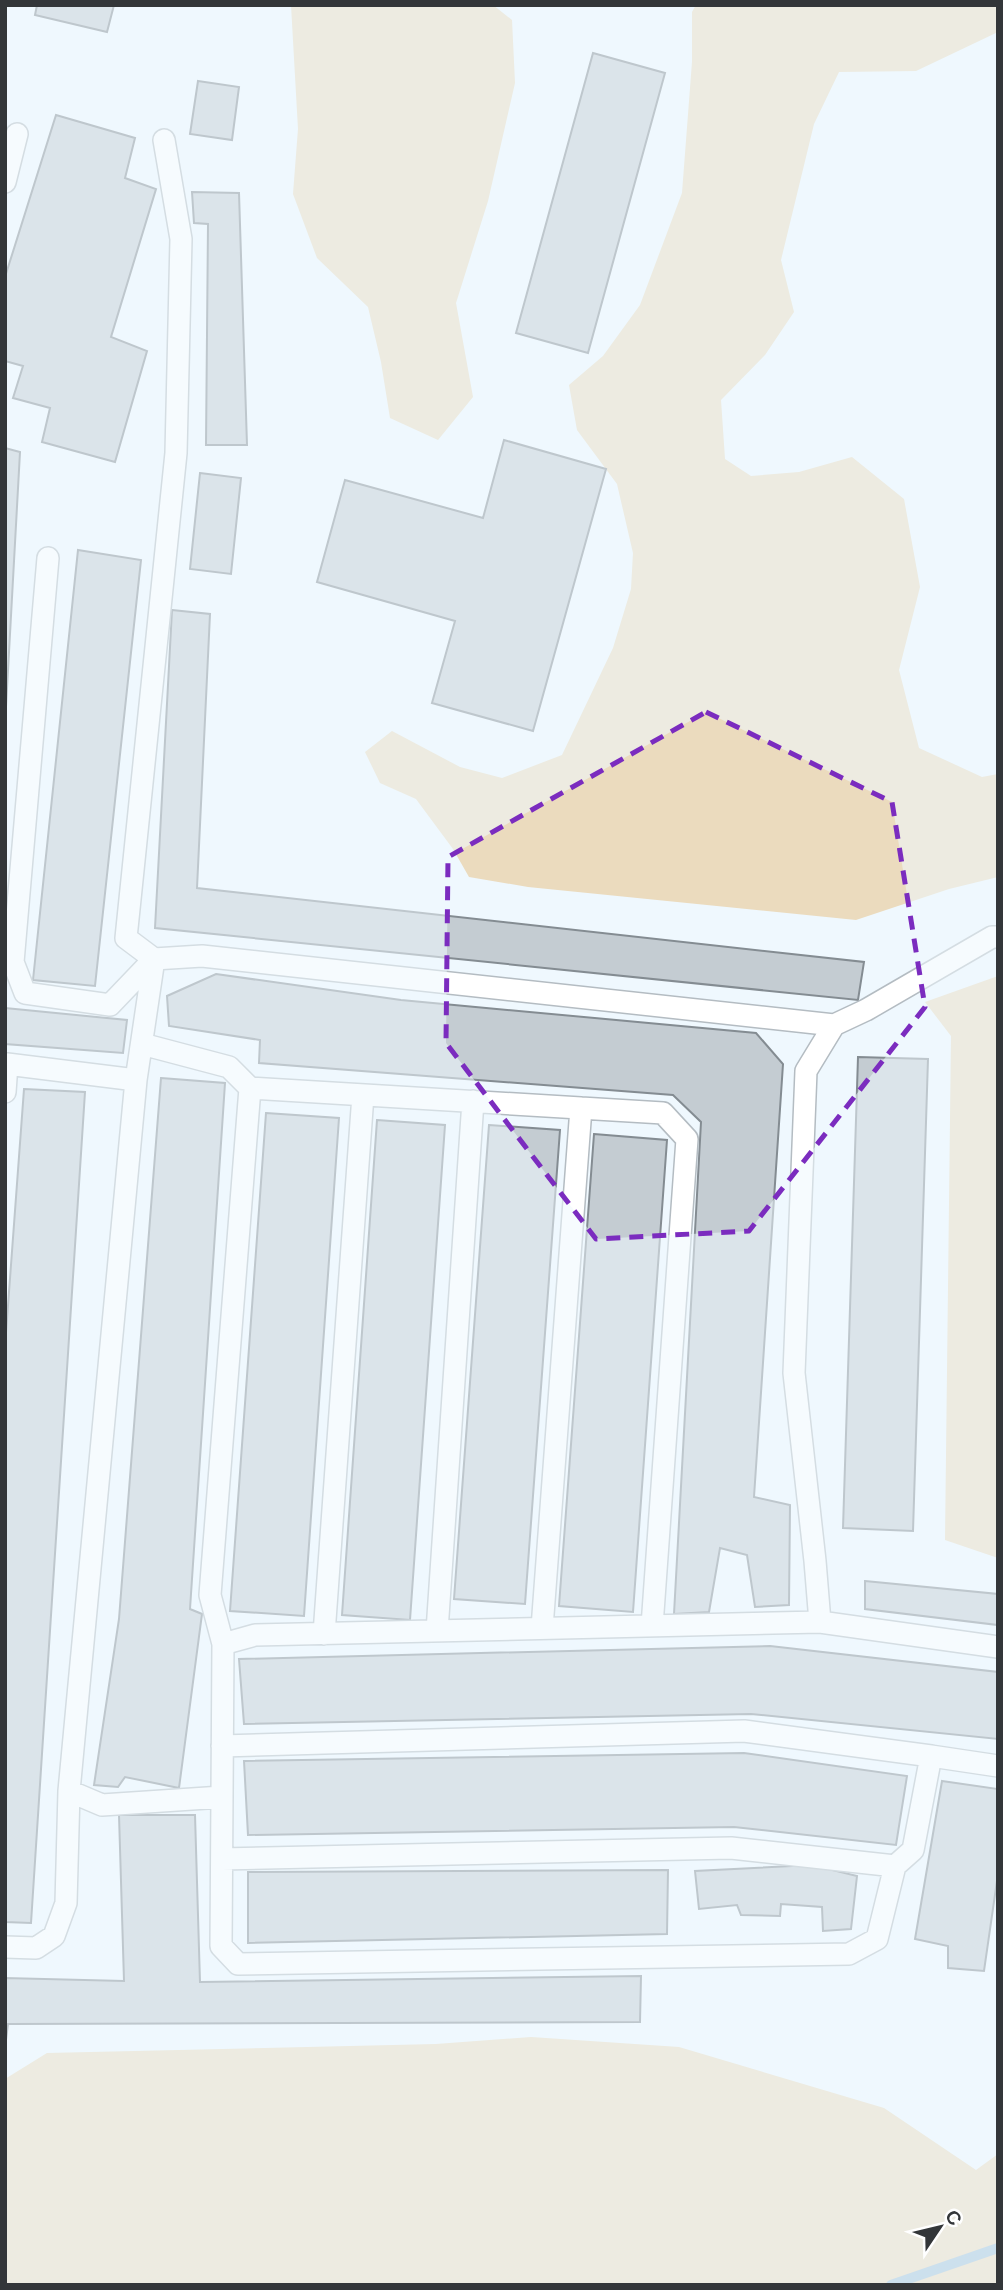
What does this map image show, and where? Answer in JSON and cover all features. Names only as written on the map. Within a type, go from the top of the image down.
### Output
[{"type":"lane","points":[[5,182],[17,134]]},
{"type":"lane","points":[[164,140],[181,239],[176,453],[126,938],[154,959],[202,956],[834,1025],[866,1010],[992,937],[998,937]]},
{"type":"lane","points":[[48,558],[13,962],[25,993],[110,1005],[154,959]]},
{"type":"lane","points":[[5,1947],[36,1948],[54,1936],[66,1903],[69,1791],[136,1080],[154,959]]},
{"type":"lane","points":[[820,1622],[794,1373],[806,1071],[834,1025]]},
{"type":"lane","points":[[142,1044],[229,1067],[250,1088],[663,1113],[687,1139],[652,1626]]},
{"type":"lane","points":[[5,1092],[6,1064],[136,1080]]},
{"type":"lane","points":[[250,1088],[210,1595],[223,1644],[221,1946],[238,1964],[849,1954],[877,1939],[895,1867],[913,1850],[931,1756]]},
{"type":"lane","points":[[324,1634],[363,1095]]},
{"type":"lane","points":[[437,1631],[473,1101]]},
{"type":"lane","points":[[542,1629],[581,1108]]},
{"type":"lane","points":[[223,1644],[255,1635],[820,1622],[998,1647]]},
{"type":"lane","points":[[222,1746],[744,1731],[998,1766]]},
{"type":"lane","points":[[69,1791],[102,1805],[222,1797]]},
{"type":"lane","points":[[222,1858],[732,1848],[895,1867]]},
{"type":"highlighted area","points":[[706,712],[892,802],[925,1007],[749,1231],[596,1239],[446,1043],[448,857]]},
{"type":"shaded area","points":[[291,5],[493,5],[512,20],[515,83],[488,201],[456,303],[473,397],[438,440],[390,418],[368,307],[317,258],[293,194],[298,129]]},
{"type":"shaded area","points":[[696,5],[998,5],[998,32],[916,71],[839,72],[814,124],[781,260],[794,312],[765,355],[721,400],[725,459],[751,476],[799,472],[852,457],[904,499],[920,587],[899,670],[919,748],[982,777],[998,774],[998,877],[949,889],[856,920],[528,887],[469,877],[453,849],[416,799],[380,783],[365,752],[392,731],[460,767],[502,778],[562,755],[613,648],[631,589],[633,553],[617,484],[577,430],[569,385],[603,356],[640,305],[682,193],[692,62],[692,12]]},
{"type":"shaded area","points":[[998,976],[998,1558],[945,1540],[951,1036],[925,1002]]},
{"type":"shaded area","points":[[531,2037],[679,2047],[884,2108],[976,2170],[998,2154],[998,2285],[5,2285],[5,2079],[47,2053],[436,2044]]},
{"type":"building","points":[[37,5],[114,5],[107,32],[35,15]]},
{"type":"building","points":[[593,53],[665,73],[588,353],[516,333]]},
{"type":"building","points":[[198,81],[239,87],[232,140],[190,134]]},
{"type":"building","points":[[56,115],[135,138],[125,178],[156,189],[111,337],[147,351],[115,462],[42,442],[50,408],[13,398],[23,366],[5,361],[5,277]]},
{"type":"building","points":[[192,192],[239,193],[247,445],[206,445],[208,224],[194,223]]},
{"type":"building","points":[[504,440],[606,469],[533,731],[432,703],[455,621],[317,582],[345,480],[483,518]]},
{"type":"building","points":[[5,448],[20,452],[5,725]]},
{"type":"building","points":[[200,473],[241,478],[231,574],[190,569]]},
{"type":"building","points":[[78,550],[141,560],[95,986],[33,980]]},
{"type":"building","points":[[172,610],[210,614],[197,888],[864,962],[858,1000],[155,928]]},
{"type":"building","points":[[216,974],[401,1000],[756,1033],[783,1064],[754,1497],[790,1505],[789,1605],[755,1607],[747,1555],[720,1548],[709,1612],[674,1614],[701,1122],[673,1095],[259,1063],[260,1040],[169,1026],[167,996]]},
{"type":"building","points":[[5,1008],[127,1020],[123,1053],[5,1044]]},
{"type":"building","points":[[858,1057],[928,1059],[913,1531],[843,1528]]},
{"type":"building","points":[[161,1078],[225,1083],[190,1609],[202,1614],[179,1788],[125,1777],[118,1787],[94,1785],[119,1619]]},
{"type":"building","points":[[24,1089],[85,1092],[31,1923],[5,1922],[5,1346]]},
{"type":"building","points":[[266,1113],[339,1118],[304,1616],[230,1611]]},
{"type":"building","points":[[377,1120],[445,1125],[410,1620],[342,1615]]},
{"type":"building","points":[[489,1125],[560,1130],[525,1604],[454,1599]]},
{"type":"building","points":[[594,1134],[667,1140],[633,1612],[559,1606]]},
{"type":"building","points":[[865,1581],[998,1594],[998,1625],[865,1609]]},
{"type":"building","points":[[770,1646],[998,1672],[998,1739],[751,1714],[244,1724],[239,1659]]},
{"type":"building","points":[[744,1753],[907,1776],[896,1845],[734,1827],[248,1835],[244,1761]]},
{"type":"building","points":[[942,1781],[998,1789],[998,1874],[984,1971],[948,1968],[948,1946],[915,1939]]},
{"type":"building","points":[[119,1815],[195,1815],[200,1982],[641,1976],[640,2022],[8,2024],[5,2048],[5,1978],[124,1981]]},
{"type":"building","points":[[812,1865],[857,1876],[851,1929],[823,1931],[822,1907],[781,1904],[780,1916],[741,1915],[737,1905],[699,1909],[695,1871]]},
{"type":"building","points":[[668,1870],[667,1934],[248,1943],[248,1872]]},
{"type":"waterway","points":[[891,2285],[998,2248]]}]
